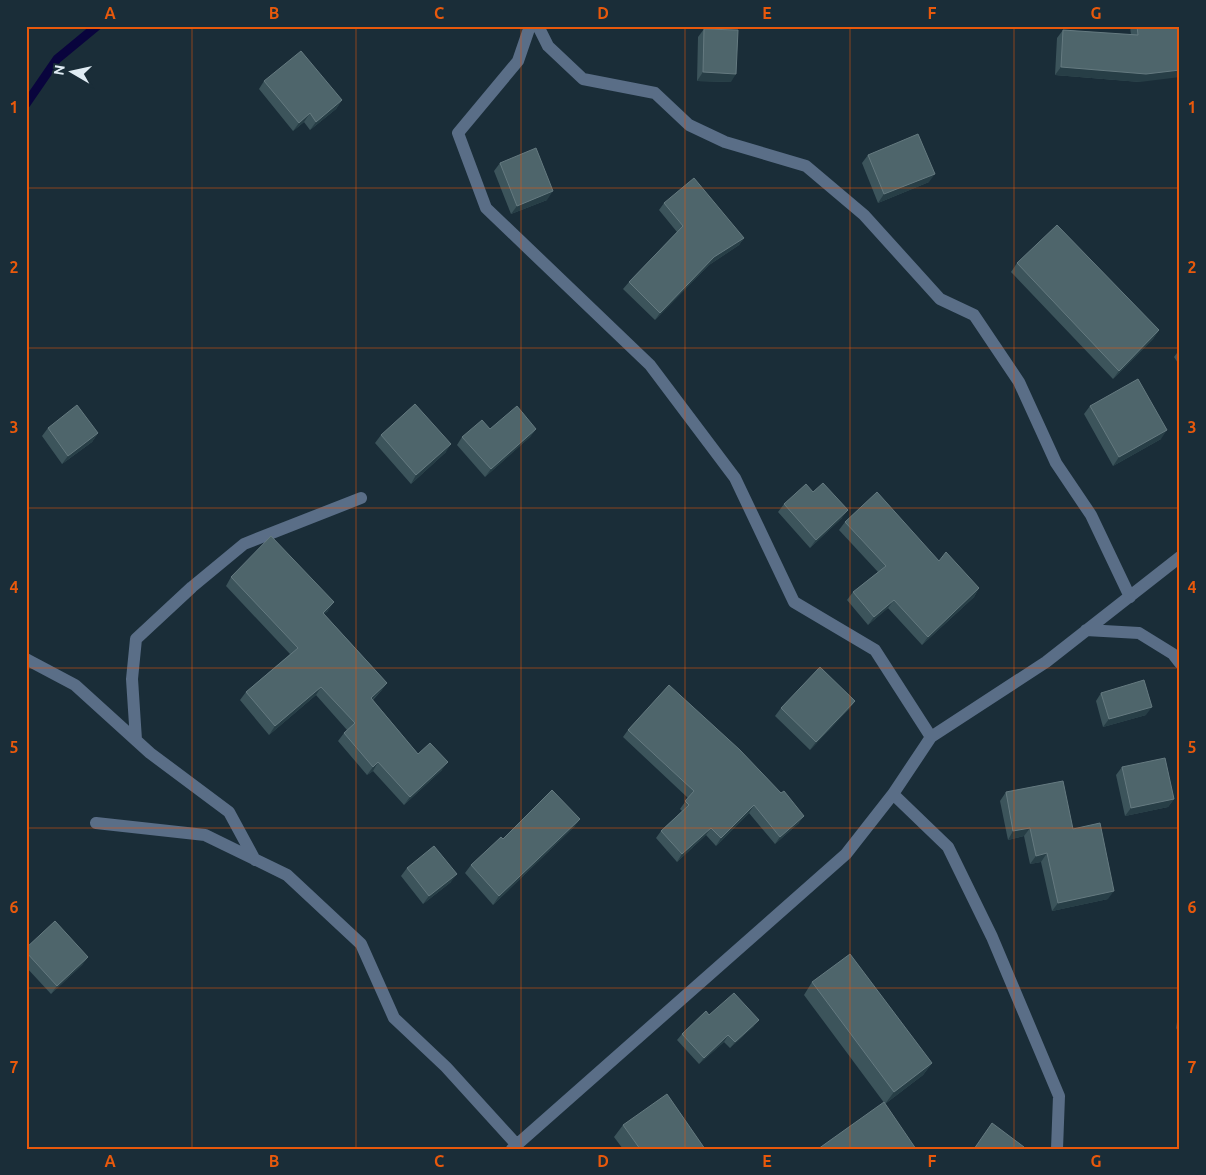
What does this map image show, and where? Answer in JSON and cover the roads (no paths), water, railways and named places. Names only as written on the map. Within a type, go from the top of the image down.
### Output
[{"type":"street","points":[[530,26],[518,61],[458,133],[486,208],[650,365],[735,478],[794,602],[875,650],[931,737]]},
{"type":"street","points":[[538,26],[548,46],[583,79],[655,94],[689,125],[725,142],[806,166],[864,214],[940,299],[974,316],[1019,382],[1056,463],[1091,515],[1130,597]]},
{"type":"street","points":[[136,740],[132,679],[136,639],[192,587],[244,544],[361,498]]},
{"type":"street","points":[[96,823],[205,835],[287,875],[361,944],[394,1018],[446,1068],[515,1147],[846,854],[893,794],[931,737],[1046,662],[1180,557]]},
{"type":"street","points":[[1086,630],[1139,632],[1173,654],[1180,663]]},
{"type":"street","points":[[26,659],[75,685],[136,740],[228,812],[255,860]]},
{"type":"street","points":[[893,794],[948,847],[992,938],[1059,1096],[1057,1149]]},
{"type":"waterway","points":[[26,104],[57,59],[97,26]]}]
